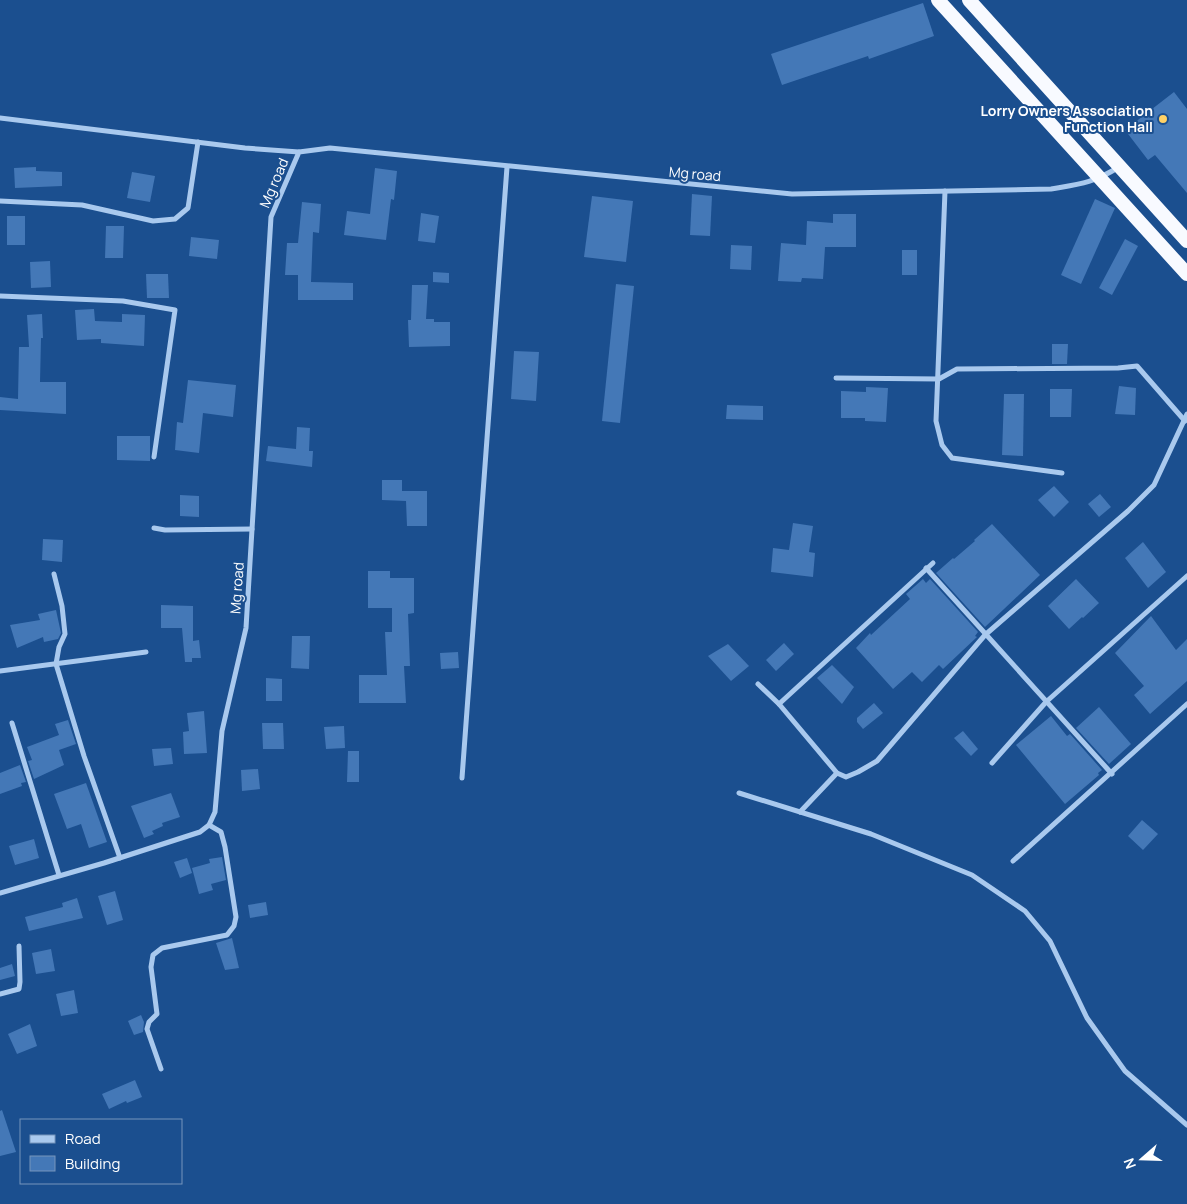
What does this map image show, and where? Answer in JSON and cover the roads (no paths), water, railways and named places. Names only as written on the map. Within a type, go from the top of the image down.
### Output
[{"type":"highway","points":[[938,0],[1187,274]]},
{"type":"highway","points":[[968,0],[1187,241]]},
{"type":"street","points":[[0,118],[299,152]]},
{"type":"street","points":[[0,201],[82,205],[152,221],[175,219],[188,208],[198,142]]},
{"type":"street","name":"Mg road","points":[[209,825],[215,812],[222,731],[246,628],[271,217],[299,152],[330,148],[792,194],[1050,189],[1087,183],[1101,178],[1119,167]]},
{"type":"street","points":[[462,778],[507,167]]},
{"type":"street","points":[[945,191],[936,421],[942,445],[952,458],[1062,473]]},
{"type":"street","points":[[0,296],[123,301],[175,310],[154,457]]},
{"type":"street","points":[[836,378],[939,379],[956,369],[1118,368],[1137,366],[1186,422]]},
{"type":"street","points":[[758,684],[779,704],[837,773],[846,777],[878,761],[985,635],[1128,512],[1154,485],[1186,422],[1187,414]]},
{"type":"street","points":[[154,528],[165,530],[252,529]]},
{"type":"street","points":[[779,704],[933,563]]},
{"type":"street","points":[[926,568],[1112,774]]},
{"type":"street","points":[[54,574],[62,606],[65,634],[59,647],[56,664],[84,756],[120,858]]},
{"type":"street","points":[[992,763],[1046,702],[1187,576]]},
{"type":"street","points":[[0,671],[146,652]]},
{"type":"street","points":[[1013,861],[1112,774],[1187,704]]},
{"type":"street","points":[[12,722],[59,876]]},
{"type":"street","points":[[800,812],[837,773]]},
{"type":"street","points":[[739,793],[871,834],[972,875],[1025,911],[1050,941],[1087,1018],[1125,1071],[1187,1125]]},
{"type":"street","points":[[0,893],[120,858],[200,832],[209,825],[221,832],[236,916],[234,926],[227,935],[162,948],[153,955],[151,967],[157,1014],[149,1022],[148,1028],[161,1069]]},
{"type":"street","points":[[0,994],[18,989],[20,982],[19,946]]},
{"type":"place","name":"Lorry Owners Association Function Hall","points":[[1163,119]]}]
